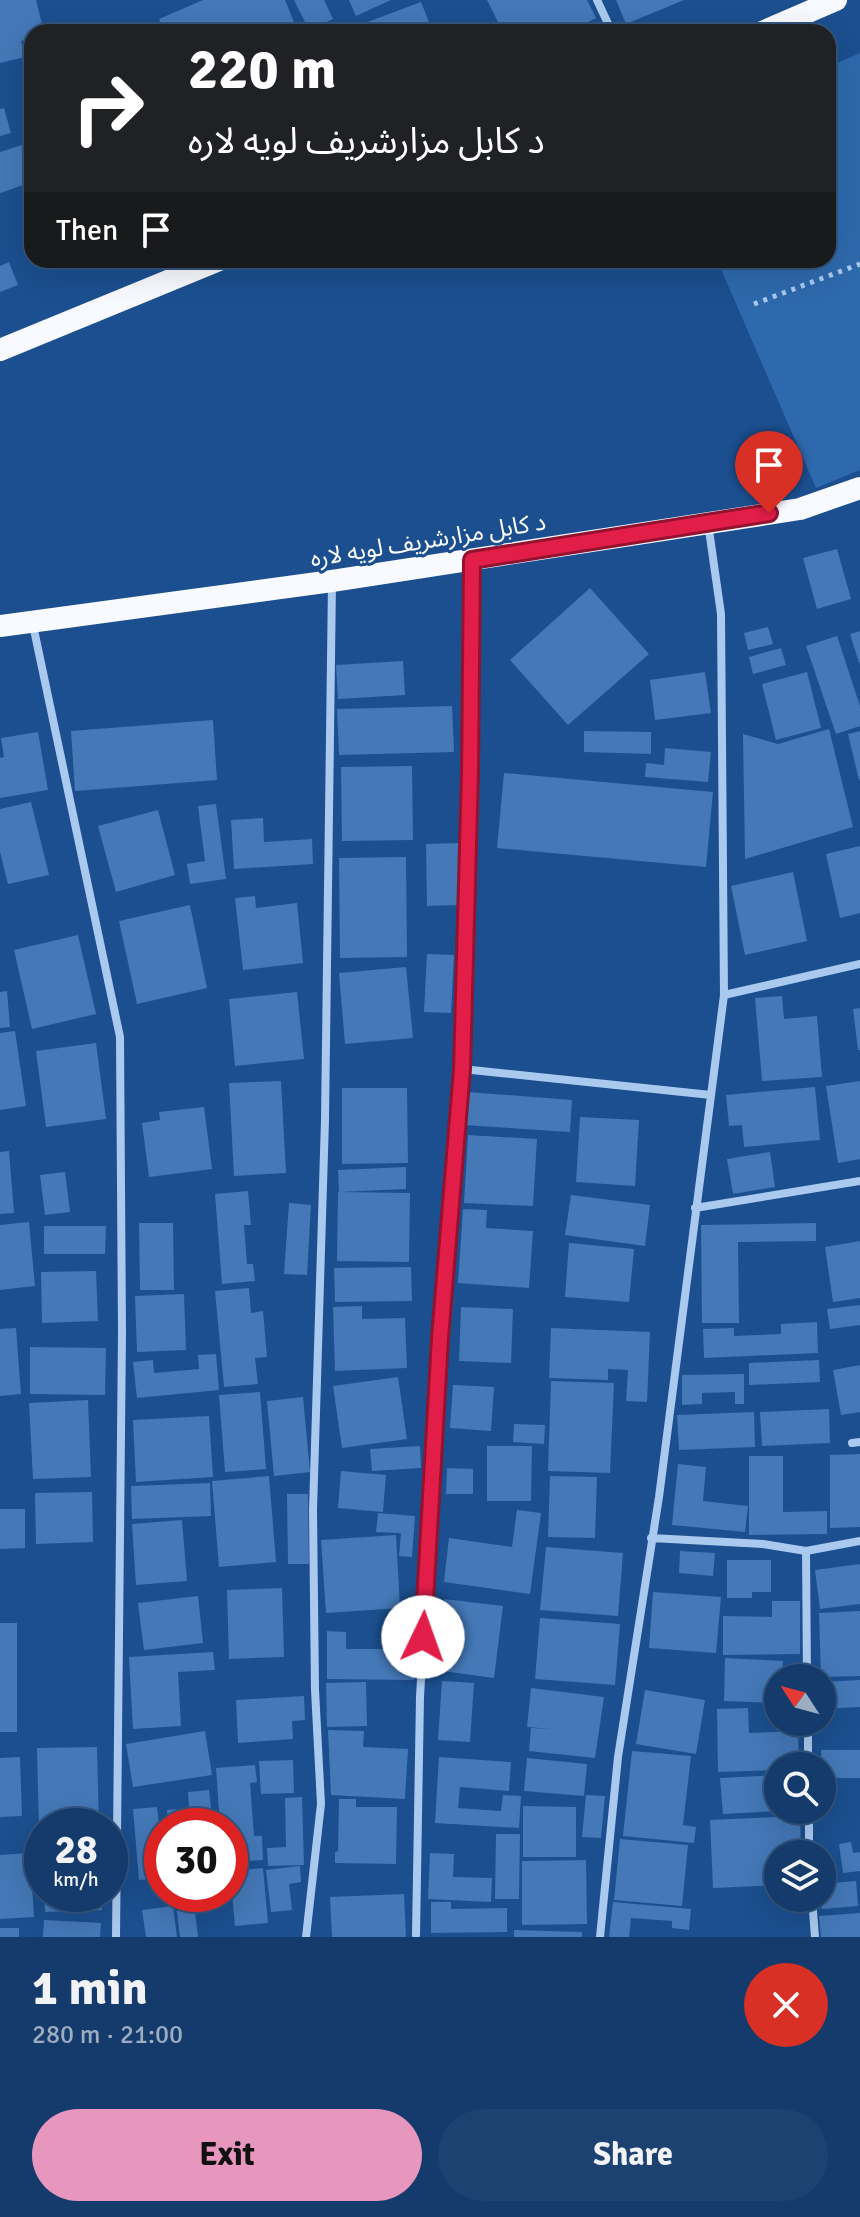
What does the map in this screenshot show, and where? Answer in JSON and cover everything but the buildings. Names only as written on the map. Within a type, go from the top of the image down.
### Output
[{"type":"highway","points":[[780,24],[836,0]]},
{"type":"highway","points":[[0,350],[200,268]]},
{"type":"highway","name":"د کابل مزارشریف لویه لاره","points":[[0,626],[332,581],[800,509],[860,488]]},
{"type":"street","points":[[597,0],[608,24]]},
{"type":"street","points":[[600,1937],[618,1757],[659,1497],[724,995],[721,614],[708,523]]},
{"type":"street","points":[[416,1935],[420,1697],[440,1338],[462,1069],[472,560]]},
{"type":"street","points":[[306,1937],[321,1804],[315,1690],[313,1510],[325,1120],[332,581]]},
{"type":"street","points":[[32,621],[120,1037],[122,1333],[116,1937]]},
{"type":"street","points":[[724,995],[860,964]]},
{"type":"street","points":[[462,1069],[711,1095]]},
{"type":"street","points":[[695,1208],[860,1181]]},
{"type":"street","points":[[651,1538],[763,1544],[806,1551],[860,1541]]},
{"type":"street","points":[[806,1551],[807,1664]]},
{"type":"street","points":[[813,1912],[815,1937]]},
{"type":"path","points":[[754,304],[860,264]]},
{"type":"shaded area","points":[[860,53],[860,470],[816,488],[720,268],[836,268],[836,64]]},
{"type":"route","points":[[423,1637],[440,1338],[462,1069],[472,560],[769,513]]}]
